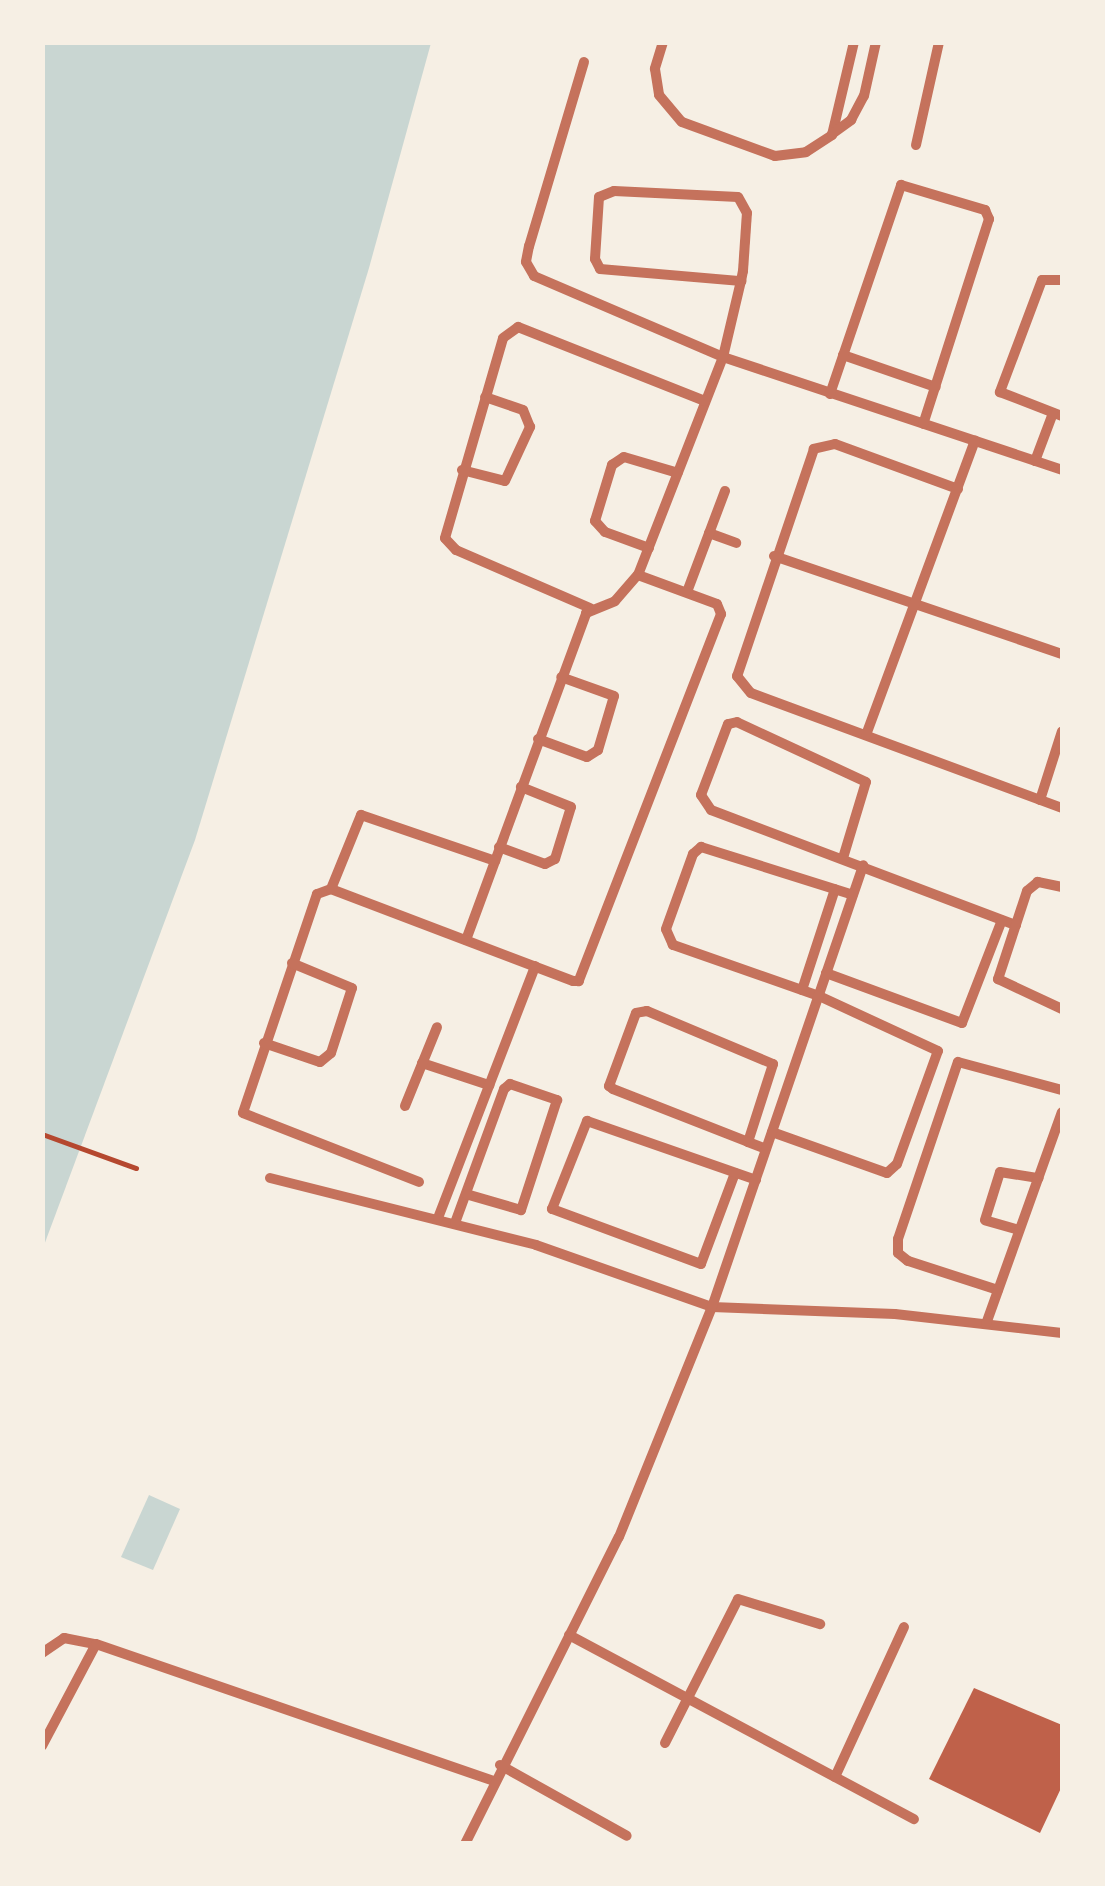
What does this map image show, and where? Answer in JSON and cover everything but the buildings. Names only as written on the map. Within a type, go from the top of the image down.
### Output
[{"type":"street","points":[[663,42],[655,70],[659,96],[682,122],[775,156],[806,152],[852,120],[864,96],[876,42]]},
{"type":"street","points":[[832,135],[854,42]]},
{"type":"street","points":[[916,145],[939,42]]},
{"type":"street","points":[[584,62],[526,262],[550,287],[723,357],[1062,470]]},
{"type":"street","points":[[830,394],[901,185],[985,210],[989,219],[923,424]]},
{"type":"street","points":[[705,401],[518,327],[503,338],[444,529],[450,544],[590,608],[614,601],[638,575],[723,357],[741,281],[748,213],[738,197],[614,191],[599,197],[595,259],[600,269],[741,281]]},
{"type":"street","points":[[1036,461],[1058,415],[1000,392],[1042,280],[1062,280]]},
{"type":"street","points":[[843,355],[936,387]]},
{"type":"street","points":[[462,470],[505,482],[530,428],[523,410],[485,397]]},
{"type":"street","points":[[866,734],[975,441]]},
{"type":"street","points":[[958,489],[826,443],[810,455],[737,676],[751,693],[1062,808]]},
{"type":"street","points":[[649,548],[605,532],[596,521],[612,465],[624,457],[678,473]]},
{"type":"street","points":[[687,592],[725,491]]},
{"type":"street","points":[[709,533],[736,543]]},
{"type":"street","points":[[774,556],[1062,654]]},
{"type":"street","points":[[419,1182],[247,1117],[242,1106],[292,963],[317,894],[332,889],[573,981],[587,972],[721,614],[717,604],[638,575]]},
{"type":"street","points":[[466,940],[561,677],[590,608]]},
{"type":"street","points":[[538,739],[590,757],[604,734],[614,696],[561,677]]},
{"type":"street","points":[[843,858],[866,782],[737,722],[728,724],[701,795],[705,806],[1016,925]]},
{"type":"street","points":[[1040,800],[1062,730]]},
{"type":"street","points":[[500,847],[545,864],[555,858],[571,806],[521,787]]},
{"type":"street","points":[[332,889],[361,815],[495,861]]},
{"type":"street","points":[[772,1132],[887,1173],[897,1164],[937,1065],[934,1045],[819,996],[673,945],[666,929],[694,851],[701,847],[853,895]]},
{"type":"street","points":[[464,1844],[500,1765],[620,1537],[712,1306],[863,865]]},
{"type":"street","points":[[1062,887],[1032,886],[1016,925],[1000,984],[1062,1009]]},
{"type":"street","points":[[802,990],[835,889]]},
{"type":"street","points":[[826,974],[962,1023],[1002,920]]},
{"type":"street","points":[[264,1043],[324,1061],[342,1024],[350,984],[292,963]]},
{"type":"street","points":[[438,1218],[535,966]]},
{"type":"street","points":[[748,1142],[773,1064],[647,1011],[636,1013],[609,1086],[748,1142],[766,1149]]},
{"type":"street","points":[[405,1106],[437,1027]]},
{"type":"street","points":[[998,1290],[908,1261],[898,1253],[898,1240],[958,1062],[1062,1090]]},
{"type":"street","points":[[422,1064],[489,1085]]},
{"type":"street","points":[[455,1223],[466,1194],[507,1086],[557,1100],[522,1210],[466,1194]]},
{"type":"street","points":[[986,1324],[1062,1112]]},
{"type":"street","points":[[735,1173],[701,1264],[552,1209],[586,1121],[756,1180]]},
{"type":"street","points":[[1019,1230],[985,1220],[1000,1172],[1038,1178]]},
{"type":"street","points":[[270,1178],[438,1218],[712,1306],[986,1324],[1062,1333]]},
{"type":"street","points":[[665,1743],[738,1599],[820,1624]]},
{"type":"street","points":[[835,1777],[904,1627]]},
{"type":"street","points":[[570,1635],[914,1820]]},
{"type":"street","points":[[42,1653],[64,1638],[96,1644],[495,1781]]},
{"type":"street","points":[[42,1746],[96,1644]]},
{"type":"street","points":[[500,1765],[627,1836]]},
{"type":"path","points":[[42,1134],[136,1168]]},
{"type":"shaded area","points":[[43,43],[431,43],[369,268],[195,840],[43,1248]]},
{"type":"shaded area","points":[[149,1495],[180,1509],[153,1570],[121,1557]]}]
